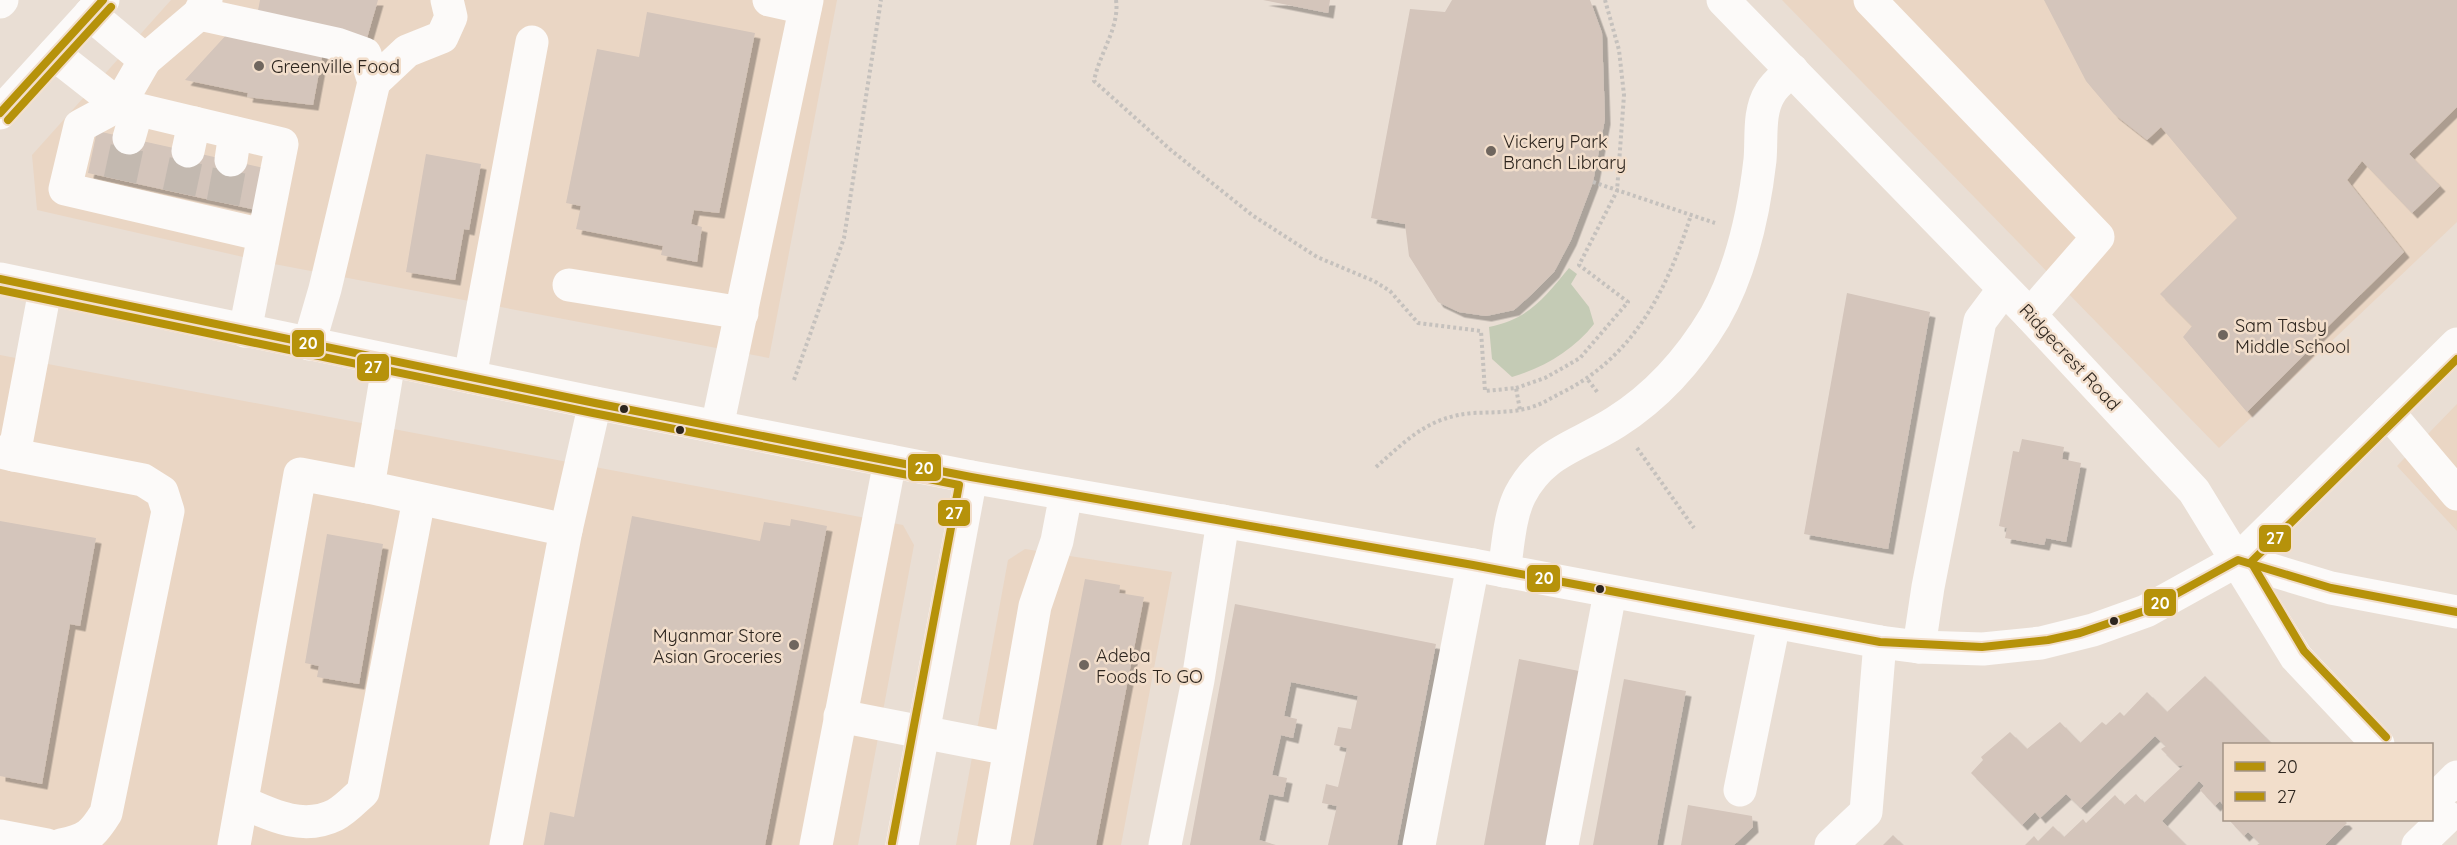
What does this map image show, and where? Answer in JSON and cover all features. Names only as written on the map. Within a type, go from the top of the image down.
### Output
[{"type":"main road","points":[[374,82],[407,51],[442,37],[451,17],[447,0]]},
{"type":"main road","points":[[717,427],[806,4],[769,0]]},
{"type":"main road","name":"Ridgecrest Road","points":[[1723,0],[2030,315],[2194,491],[2296,657],[2377,743]]},
{"type":"main road","points":[[1870,0],[2098,237],[2030,315]]},
{"type":"main road","points":[[0,113],[97,7],[145,60]]},
{"type":"main road","points":[[128,117],[145,60],[202,7],[365,54],[374,82],[325,289],[309,344]]},
{"type":"main road","points":[[470,377],[532,42]]},
{"type":"main road","points":[[54,54],[128,117],[191,137],[233,147],[282,144],[245,331]]},
{"type":"main road","points":[[1419,845],[1489,568],[1520,496],[1541,465],[1552,456],[1617,421],[1657,390],[1690,356],[1716,315],[1734,275],[1746,233],[1760,160],[1762,118],[1770,93],[1792,70]]},
{"type":"main road","points":[[128,117],[80,126],[65,189],[118,191],[221,214],[263,235]]},
{"type":"main road","points":[[0,279],[389,361],[971,477],[1489,568],[1774,623],[1919,647],[1995,648],[2041,643],[2093,630],[2146,610],[2238,560],[2457,344]]},
{"type":"main road","points":[[569,285],[742,313]]},
{"type":"main road","points":[[1919,647],[1928,587],[1980,321],[2004,289]]},
{"type":"main road","points":[[45,290],[7,453],[143,480],[162,492],[168,511],[106,813],[94,833],[78,842],[61,845]]},
{"type":"main road","points":[[368,486],[389,361]]},
{"type":"main road","points":[[506,845],[566,530],[595,403]]},
{"type":"main road","points":[[2388,412],[2457,494]]},
{"type":"main road","points":[[816,845],[890,461]]},
{"type":"main road","points":[[234,845],[300,474],[368,486],[566,530]]},
{"type":"main road","points":[[902,845],[971,477]]},
{"type":"main road","points":[[993,845],[1035,606],[1057,541],[1066,494]]},
{"type":"main road","points":[[242,802],[282,819],[313,822],[336,815],[363,792],[419,499]]},
{"type":"main road","points":[[1165,845],[1198,680],[1222,521]]},
{"type":"main road","points":[[2238,560],[2331,588],[2457,612]]},
{"type":"main road","points":[[1562,845],[1610,593]]},
{"type":"main road","points":[[1740,790],[1774,623]]},
{"type":"main road","points":[[1831,845],[1866,812],[1880,642]]},
{"type":"main road","points":[[840,716],[1009,749]]},
{"type":"main road","points":[[2418,845],[2442,812],[2457,777]]},
{"type":"main road","points":[[0,836],[47,845]]},
{"type":"path","points":[[794,380],[844,238],[880,0]]},
{"type":"path","points":[[1116,0],[1117,15],[1097,63],[1094,81],[1252,214],[1317,258],[1374,281],[1390,291],[1418,323],[1481,331],[1485,391],[1516,388],[1545,378],[1580,358],[1628,302],[1578,265],[1617,190],[1624,95],[1619,50],[1605,0]]},
{"type":"path","points":[[1593,182],[1746,233]]},
{"type":"path","points":[[1376,467],[1414,433],[1439,419],[1533,407],[1588,380],[1633,335],[1657,300],[1681,246],[1691,215]]},
{"type":"path","points":[[1588,380],[1694,528]]},
{"type":"path","points":[[1516,388],[1520,410]]},
{"type":"shaded area","points":[[171,0],[837,0],[769,358],[274,264],[37,210],[32,155]]},
{"type":"shaded area","name":"Sam Tasby Middle School","points":[[1782,0],[2457,0],[2457,222],[2219,448]]},
{"type":"shaded area","points":[[0,355],[903,525],[914,545],[858,845],[0,845]]},
{"type":"shaded area","points":[[2457,404],[2457,531],[2397,466]]},
{"type":"shaded area","points":[[1025,549],[1172,572],[1121,845],[956,845],[1008,560]]},
{"type":"green space","points":[[1569,268],[1577,274],[1571,284],[1589,307],[1594,324],[1577,342],[1557,357],[1535,369],[1512,377],[1492,359],[1489,327],[1515,319],[1535,306]]},
{"type":"building","points":[[260,0],[378,0],[367,38],[257,16]]},
{"type":"building","points":[[1263,0],[1330,0],[1328,13]]},
{"type":"building","name":"Vickery Park Branch Library","points":[[1452,0],[1590,0],[1602,33],[1605,119],[1593,182],[1571,240],[1554,272],[1532,294],[1514,310],[1486,316],[1459,312],[1438,302],[1409,256],[1405,224],[1371,218],[1410,9],[1445,12]]},
{"type":"building","points":[[2044,0],[2457,0],[2457,107],[2409,154],[2440,186],[2412,213],[2362,161],[2347,180],[2404,252],[2308,346],[2309,350],[2247,412],[2183,337],[2192,326],[2160,294],[2237,218],[2161,127],[2147,140],[2114,114],[2086,81]]},
{"type":"building","points":[[647,12],[755,33],[719,213],[694,210],[691,224],[702,227],[697,262],[661,255],[663,246],[576,229],[581,206],[566,203],[597,49],[639,57]]},
{"type":"building","name":"Greenville Food","points":[[228,33],[323,51],[313,105],[247,97],[248,93],[185,80]]},
{"type":"building","points":[[97,131],[264,168],[256,210],[88,173]]},
{"type":"building","points":[[426,154],[481,164],[469,230],[464,229],[455,280],[406,272]]},
{"type":"building","points":[[1847,293],[1930,312],[1888,549],[1804,534]]},
{"type":"building","points":[[2022,439],[2064,447],[2062,459],[2081,463],[2066,542],[2046,538],[2044,545],[2005,538],[2007,528],[1999,526],[2013,451],[2019,452]]},
{"type":"building","points":[[632,516],[760,541],[764,522],[790,526],[791,519],[827,526],[765,845],[544,845],[550,812],[574,817]]},
{"type":"building","points":[[0,521],[96,538],[80,626],[70,624],[42,784],[0,776]]},
{"type":"building","points":[[327,534],[383,544],[359,684],[317,677],[319,666],[305,663]]},
{"type":"building","points":[[1085,579],[1120,585],[1119,593],[1144,597],[1096,845],[1033,845]]},
{"type":"building","points":[[1235,604],[1436,644],[1397,845],[1328,845],[1337,806],[1322,803],[1326,784],[1338,787],[1347,748],[1334,745],[1338,727],[1351,729],[1358,696],[1291,682],[1284,716],[1297,719],[1293,738],[1281,735],[1272,775],[1287,778],[1283,797],[1269,794],[1259,840],[1276,845],[1190,845]]},
{"type":"building","points":[[1519,659],[1579,671],[1545,845],[1484,845]]},
{"type":"building","points":[[2205,676],[2271,743],[2223,743],[2223,805],[2220,801],[2215,806],[2200,790],[2204,786],[2199,781],[2162,821],[2186,845],[2025,845],[2034,836],[2038,841],[2053,826],[2064,837],[2083,819],[2086,823],[2115,795],[2124,805],[2136,794],[2144,803],[2184,765],[2178,766],[2161,749],[2166,746],[2155,736],[2081,808],[2066,794],[2040,818],[2035,812],[2022,825],[1971,773],[1983,760],[1981,757],[2010,732],[2027,749],[2060,722],[2080,743],[2102,722],[2106,725],[2120,712],[2124,716],[2147,692],[2167,712]]},
{"type":"building","points":[[1624,679],[1686,691],[1657,845],[1593,845]]},
{"type":"building","points":[[1688,805],[1752,816],[1753,827],[1734,845],[1681,845]]},
{"type":"building","points":[[2230,821],[2345,821],[2347,823],[2325,845],[2257,845],[2260,843],[2248,832],[2244,836]]},
{"type":"building","points":[[1893,835],[1903,845],[1883,845]]},
{"type":"tunnel","points":[[120,180],[129,138]]},
{"type":"tunnel","points":[[179,193],[188,151]]},
{"type":"tunnel","points":[[223,203],[231,160]]},
{"type":"transit line","name":"20","points":[[0,113],[103,0]]},
{"type":"transit line","name":"27","points":[[8,120],[111,7]]},
{"type":"transit line","name":"20","points":[[0,279],[595,403],[971,477],[1473,565],[1880,642],[1982,647],[2048,640],[2080,633],[2145,611],[2238,560],[2331,588],[2457,612]]},
{"type":"transit line","name":"27","points":[[0,290],[593,413],[959,485],[892,843]]},
{"type":"transit line","name":"27","points":[[2386,737],[2304,651],[2251,562],[2457,359]]},
{"type":"place","name":"Greenville Food","points":[[259,66]]},
{"type":"place","name":"Vickery Park Branch Library","points":[[1491,151]]},
{"type":"place","name":"Sam Tasby Middle School","points":[[2223,335]]},
{"type":"place","name":"Myanmar Store Asian Groceries","points":[[794,645]]},
{"type":"place","name":"Adeba Foods To GO","points":[[1084,665]]}]
